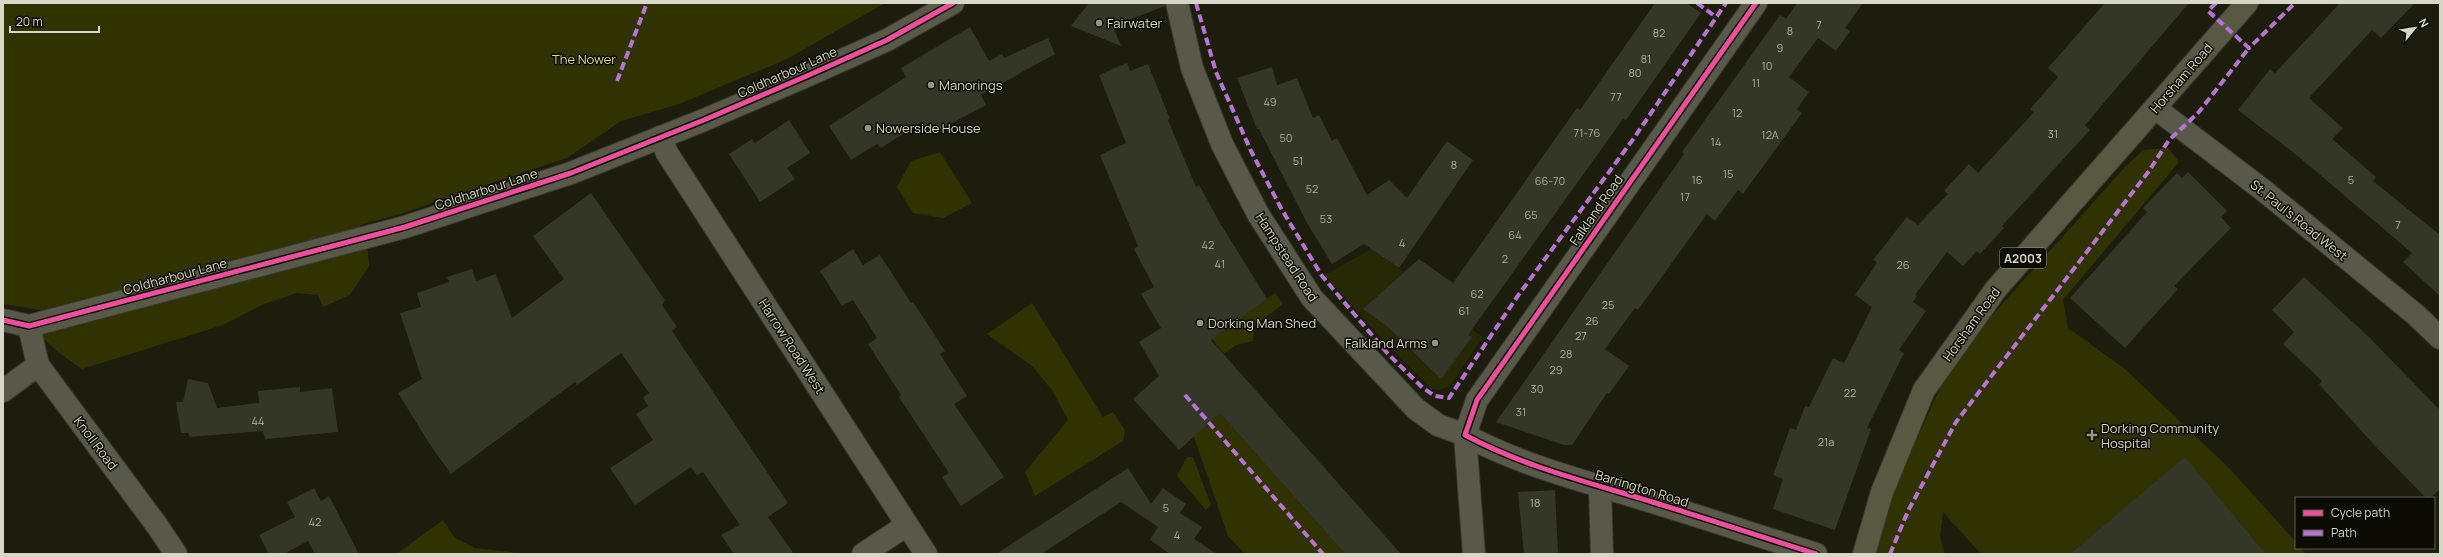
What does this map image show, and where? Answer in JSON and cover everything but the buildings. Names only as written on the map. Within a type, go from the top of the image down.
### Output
[{"type":"main road","name":"Horsham Road","points":[[1864,554],[1882,492],[1924,390],[1996,290],[2247,3]]},
{"type":"street","name":"Coldharbour Lane","points":[[3,320],[30,326],[405,227],[571,173],[704,120],[887,40],[953,3]]},
{"type":"street","name":"Hampstead Road","points":[[1177,3],[1192,68],[1222,144],[1258,214],[1312,298],[1416,409],[1438,425],[1465,435]]},
{"type":"street","name":"Falkland Road","points":[[1465,435],[1477,400],[1756,3]]},
{"type":"street","name":"St. Paul's Road West","points":[[2155,108],[2263,190],[2416,315],[2440,338]]},
{"type":"street","name":"Harrow Road West","points":[[660,137],[667,153],[926,554]]},
{"type":"street","name":"Knoll Road","points":[[30,326],[38,365],[158,527],[176,554]]},
{"type":"street","points":[[3,391],[38,365]]},
{"type":"street","name":"Barrington Road","points":[[1465,435],[1487,447],[1600,488],[1661,504],[1816,554]]},
{"type":"street","points":[[1465,435],[1474,554]]},
{"type":"street","points":[[1600,488],[1602,554]]},
{"type":"street","points":[[863,554],[907,525]]},
{"type":"shaded area","points":[[1371,249],[1422,285],[1435,304],[1483,337],[1450,386],[1440,390],[1431,389],[1375,331],[1325,275]]},
{"type":"green space","name":"The Nower","points":[[3,3],[885,3],[787,59],[679,104],[621,121],[567,158],[400,214],[360,225],[368,252],[369,266],[350,295],[323,307],[318,295],[297,293],[264,304],[223,325],[82,369],[59,353],[43,338],[40,310],[3,304]]},
{"type":"green space","points":[[2168,148],[2179,162],[2063,300],[2068,328],[2125,369],[2230,469],[2295,541],[2295,549],[2302,549],[2307,554],[2266,554],[2185,458],[2070,554],[1981,554],[1943,512],[1940,536],[1945,554],[1873,554],[1890,498],[1940,388],[1988,320],[2124,168],[2143,150]]},
{"type":"green space","points":[[940,152],[972,203],[943,218],[913,213],[897,187],[911,161]]},
{"type":"green space","points":[[1275,293],[1283,304],[1255,325],[1253,341],[1236,345],[1224,354],[1212,339]]},
{"type":"green space","points":[[1032,303],[1103,417],[1113,412],[1125,430],[1123,441],[1035,496],[1025,472],[1068,420],[1052,390],[1032,366],[987,334]]},
{"type":"green space","points":[[1199,389],[1345,554],[1245,554],[1228,536],[1194,437],[1177,419]]},
{"type":"green space","points":[[1187,457],[1193,457],[1211,505],[1206,510],[1177,476]]},
{"type":"green space","points":[[443,520],[454,537],[475,548],[528,554],[396,554]]},
{"type":"marked path","points":[[617,81],[647,3]]},
{"type":"marked path","points":[[1196,3],[1216,72],[1251,151],[1282,210],[1322,276],[1388,354],[1423,388],[1435,396],[1449,398],[1517,297],[1634,138],[1726,3]]},
{"type":"marked path","points":[[1697,3],[1716,17]]},
{"type":"marked path","points":[[2216,3],[2208,11],[2249,48],[2295,3]]},
{"type":"marked path","points":[[1890,554],[1908,511],[1956,422],[2149,171],[2169,140],[2198,113],[2249,48]]},
{"type":"marked path","points":[[1185,395],[1323,554]]},
{"type":"cycle path","points":[[3,320],[29,326],[405,227],[571,173],[704,120],[809,75],[887,40],[953,3]]},
{"type":"cycle path","points":[[1756,3],[1477,400],[1465,435],[1488,447],[1537,466],[1816,554]]},
{"type":"place","name":"Fairwater","points":[[1099,23]]},
{"type":"place","name":"Manorings","points":[[931,85]]},
{"type":"place","name":"Nowerside House","points":[[868,128]]},
{"type":"place","name":"Dorking Man Shed","points":[[1200,323]]},
{"type":"place","name":"Falkland Arms","points":[[1435,343]]},
{"type":"place","name":"Dorking Community Hospital","points":[[2092,435]]}]
